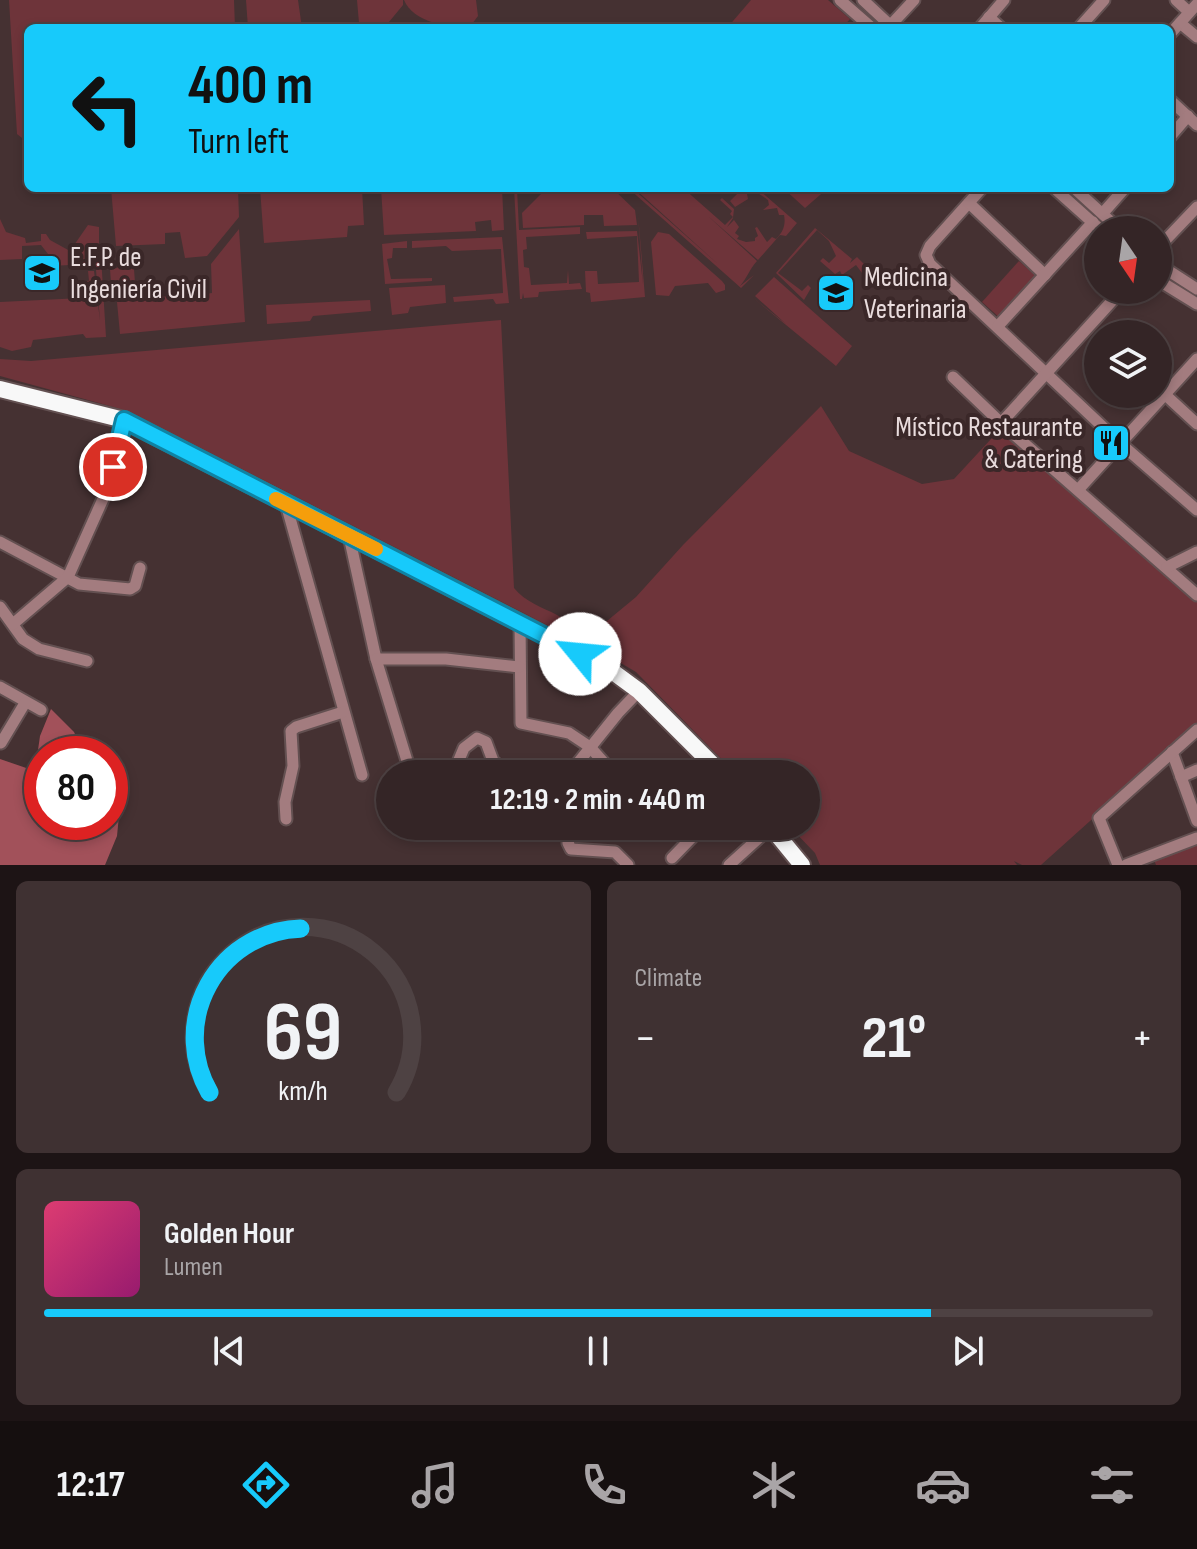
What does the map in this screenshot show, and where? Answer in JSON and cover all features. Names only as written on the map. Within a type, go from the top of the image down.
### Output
[{"type":"highway","points":[[0,389],[124,420],[605,666],[639,691],[708,760]]},
{"type":"highway","points":[[781,840],[798,863]]},
{"type":"street","points":[[863,0],[888,24]]},
{"type":"street","points":[[894,24],[914,0]]},
{"type":"street","points":[[983,24],[1004,0]]},
{"type":"street","points":[[1083,24],[1104,0]]},
{"type":"street","points":[[1174,30],[1193,8],[1176,0]]},
{"type":"street","points":[[844,1],[868,24]]},
{"type":"street","points":[[989,17],[997,24]]},
{"type":"street","points":[[1180,23],[1197,37]]},
{"type":"street","points":[[1174,104],[1192,121],[1174,134]]},
{"type":"street","points":[[979,192],[930,246],[926,255],[930,264],[1121,444],[1197,510]]},
{"type":"street","points":[[1059,192],[1086,216]]},
{"type":"street","points":[[1079,192],[1106,216]]},
{"type":"street","points":[[1103,213],[1121,192]]},
{"type":"street","points":[[969,203],[1045,275]]},
{"type":"street","points":[[1172,233],[1197,207]]},
{"type":"street","points":[[998,326],[1084,238]]},
{"type":"street","points":[[1172,273],[1197,289]]},
{"type":"street","points":[[1172,289],[1197,304]]},
{"type":"street","points":[[1001,423],[1084,341]]},
{"type":"street","points":[[1172,381],[1197,359]]},
{"type":"street","points":[[953,377],[1197,595]]},
{"type":"street","points":[[1172,401],[1197,424]]},
{"type":"street","points":[[1078,490],[1121,444],[1148,408]]},
{"type":"street","points":[[13,624],[68,577],[107,490],[124,420]]},
{"type":"street","points":[[286,504],[362,775]]},
{"type":"street","points":[[349,536],[376,659],[407,760]]},
{"type":"street","points":[[0,542],[79,584],[130,589],[135,586],[140,568]]},
{"type":"street","points":[[1167,567],[1197,552]]},
{"type":"street","points":[[0,607],[23,639],[39,649],[87,661]]},
{"type":"street","points":[[520,622],[521,723],[569,733],[590,747],[600,760]]},
{"type":"street","points":[[376,659],[446,659],[519,667]]},
{"type":"street","points":[[0,687],[41,710]]},
{"type":"street","points":[[580,760],[639,691]]},
{"type":"street","points":[[1,743],[25,703]]},
{"type":"street","points":[[286,819],[285,802],[293,766],[291,731],[343,712]]},
{"type":"street","points":[[1118,865],[1099,818],[1197,730]]},
{"type":"street","points":[[459,760],[464,748],[477,738],[486,742],[493,760]]},
{"type":"street","points":[[1172,752],[1197,821]]},
{"type":"street","points":[[1181,777],[1197,770]]},
{"type":"street","points":[[1126,865],[1197,838]]},
{"type":"street","points":[[569,840],[571,849],[615,852],[628,865]]},
{"type":"street","points":[[672,858],[689,840]]},
{"type":"street","points":[[729,865],[755,840]]},
{"type":"shaded area","points":[[9,0],[234,0],[235,24],[24,24],[24,138],[17,134]]},
{"type":"shaded area","points":[[246,0],[298,0],[301,24],[248,24]]},
{"type":"shaded area","points":[[357,0],[403,0],[403,5],[387,24],[353,24],[359,23]]},
{"type":"shaded area","points":[[404,0],[476,0],[478,16],[472,24],[439,24],[423,19]]},
{"type":"shaded area","points":[[751,0],[828,0],[850,19],[846,24],[730,24]]},
{"type":"shaded area","points":[[111,192],[238,192],[239,217],[207,256],[185,258],[180,232],[165,233],[165,244],[116,246]]},
{"type":"shaded area","points":[[260,192],[362,192],[364,225],[348,226],[347,237],[264,243]]},
{"type":"shaded area","points":[[381,192],[502,192],[504,230],[492,231],[491,220],[475,222],[476,231],[384,235]]},
{"type":"shaded area","points":[[514,192],[517,192],[519,230],[580,227],[580,234],[526,237],[527,249],[523,250],[524,267],[529,268],[531,285],[567,283],[568,270],[569,284],[580,283],[582,289],[539,292],[538,297],[524,298],[523,293],[520,299]]},
{"type":"shaded area","points":[[543,192],[616,192],[635,210],[637,225],[604,226],[603,215],[584,215],[584,225],[523,228],[522,213]]},
{"type":"shaded area","points":[[633,192],[637,192],[719,265],[638,192],[688,192],[725,225],[733,217],[730,214],[732,211],[720,200],[722,198],[734,209],[733,218],[727,227],[734,220],[739,227],[735,233],[739,236],[737,239],[746,242],[755,241],[757,227],[767,242],[772,237],[776,239],[785,219],[784,215],[779,215],[777,208],[763,210],[769,205],[768,200],[756,192],[762,192],[797,223],[786,236],[780,235],[758,260],[708,216],[757,261],[740,286],[754,275],[741,288]]},
{"type":"shaded area","points":[[739,192],[752,192],[747,194],[748,199],[735,207],[730,201]]},
{"type":"shaded area","points":[[787,192],[823,192],[805,208]]},
{"type":"shaded area","points":[[638,214],[645,297],[591,302],[590,293],[586,292],[585,271],[597,271],[598,284],[639,282],[637,236],[587,239],[586,232],[637,231],[643,284]]},
{"type":"shaded area","points":[[0,219],[6,232],[25,238],[26,243],[41,241],[41,234],[46,234],[50,240],[70,251],[88,225],[99,227],[99,251],[93,252],[94,264],[48,266],[48,254],[41,245],[22,246],[22,259],[0,260]]},
{"type":"shaded area","points":[[815,228],[852,259],[850,263],[857,257],[868,268],[862,273],[856,265],[842,275],[840,271],[835,274],[820,261],[823,258],[829,263],[836,256],[829,241],[817,230],[778,273],[802,291],[808,285],[811,288],[804,300],[776,273]]},
{"type":"shaded area","points":[[239,229],[245,322],[120,334],[117,302],[159,298],[159,291],[171,290],[172,296],[175,295],[174,291],[189,289],[190,296],[212,293],[211,264]]},
{"type":"shaded area","points":[[658,232],[669,234],[722,281],[725,290],[716,293],[708,283],[675,286],[669,296],[656,295],[651,242]]},
{"type":"shaded area","points":[[502,237],[509,303],[496,304],[493,299],[454,302],[453,297],[503,293],[501,249],[452,251],[446,246],[412,248],[412,241]]},
{"type":"shaded area","points":[[407,241],[407,248],[393,248],[392,258],[387,259],[391,279],[432,278],[432,281],[385,284],[382,244]]},
{"type":"shaded area","points":[[141,253],[142,267],[134,269],[136,296],[112,297],[110,269],[117,268],[118,254]]},
{"type":"shaded area","points":[[101,256],[106,337],[86,338],[83,334],[33,340],[31,347],[12,351],[0,347],[0,302],[82,298],[81,282],[89,281],[88,271],[94,271],[100,321],[95,257]]},
{"type":"shaded area","points":[[1019,261],[1038,278],[1001,319],[982,302]]},
{"type":"shaded area","points":[[774,277],[852,346],[836,366],[752,297],[786,324],[755,296]]},
{"type":"shaded area","points":[[445,285],[446,303],[410,307],[408,313],[392,315],[389,288]]},
{"type":"shaded area","points":[[370,300],[371,311],[267,324],[266,305]]},
{"type":"shaded area","points":[[501,320],[514,588],[528,601],[590,635],[636,597],[683,545],[821,406],[849,451],[922,484],[954,479],[1003,426],[1197,601],[1197,725],[1041,865],[1022,865],[1014,861],[1017,865],[820,865],[815,853],[802,840],[820,840],[820,760],[722,760],[636,672],[614,659],[128,411],[0,376],[0,359],[31,361]]},
{"type":"shaded area","points":[[51,709],[76,736],[40,736]]},
{"type":"shaded area","points":[[0,759],[24,767],[24,840],[115,840],[105,865],[0,865]]},
{"type":"shaded area","points":[[1197,845],[1197,865],[1156,865],[1154,860]]},
{"type":"slow traffic","points":[[276,499],[376,549]]},
{"type":"place","name":"E.F.P. de Ingeniería Civil","points":[[42,273]]},
{"type":"place","name":"Medicina Veterinaria","points":[[836,293]]},
{"type":"place","name":"Místico Restaurante & Catering","points":[[1111,443]]},
{"type":"route","points":[[113,467],[124,420],[580,654]]}]
